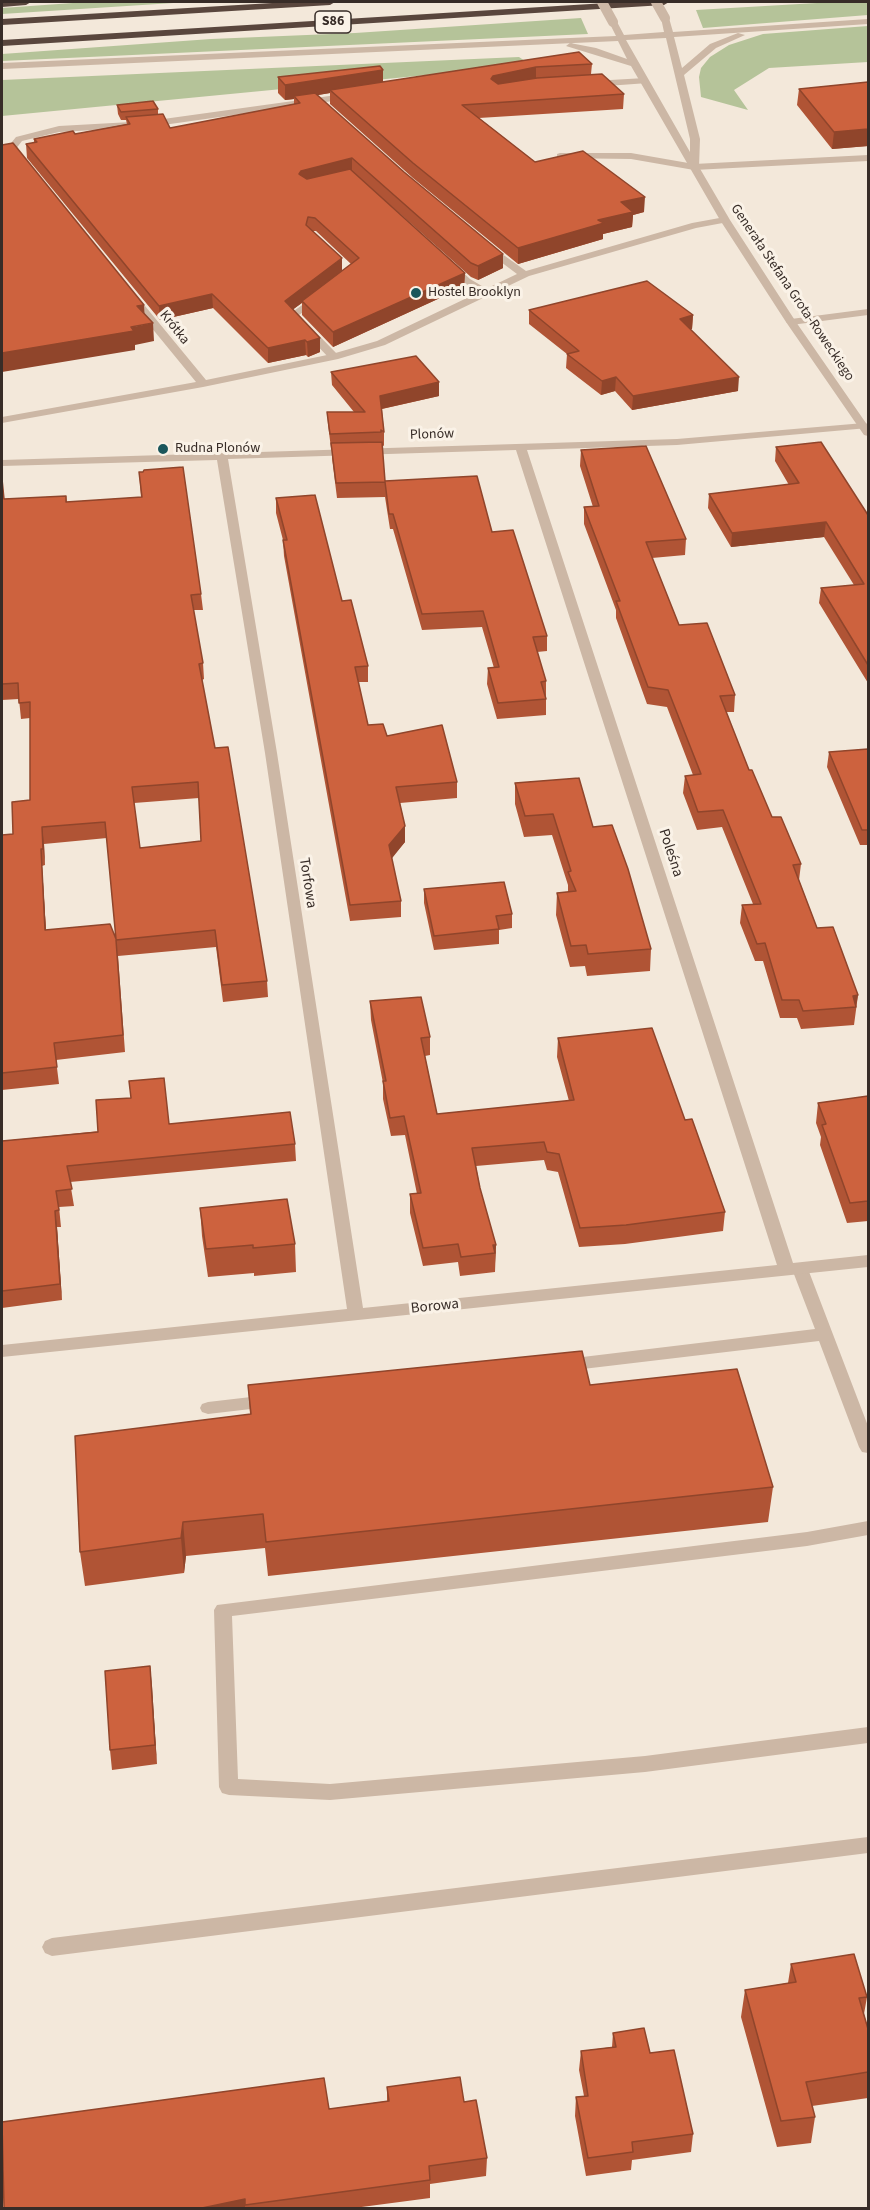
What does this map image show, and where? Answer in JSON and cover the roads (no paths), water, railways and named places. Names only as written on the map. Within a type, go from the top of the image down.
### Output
[{"type":"highway","points":[[2,4],[26,2]]},
{"type":"highway","name":"S86","points":[[2,22],[330,2]]},
{"type":"highway","name":"S86","points":[[2,43],[664,2]]},
{"type":"street","name":"Generała Stefana Grota-Roweckiego","points":[[602,2],[634,64],[725,220],[791,322],[866,430]]},
{"type":"street","points":[[656,2],[665,18],[695,139],[694,166]]},
{"type":"street","points":[[2,66],[621,38],[868,21]]},
{"type":"street","points":[[678,75],[713,46],[762,29]]},
{"type":"street","points":[[543,41],[596,51],[634,64]]},
{"type":"street","points":[[582,85],[645,81]]},
{"type":"street","points":[[19,157],[12,148],[19,139],[59,129],[112,128],[149,124],[363,94]]},
{"type":"street","points":[[318,101],[326,109]]},
{"type":"street","points":[[560,156],[631,156],[694,166],[868,158]]},
{"type":"street","points":[[2,420],[203,384],[334,357],[381,343],[525,274],[695,225],[725,220]]},
{"type":"street","points":[[478,239],[513,268],[525,274]]},
{"type":"street","points":[[443,259],[466,281],[487,292]]},
{"type":"street","name":"Krótka","points":[[122,284],[203,384]]},
{"type":"street","points":[[327,290],[293,315],[334,357]]},
{"type":"street","points":[[791,322],[868,312]]},
{"type":"street","name":"Plonów","points":[[2,463],[677,442],[866,430]]},
{"type":"street","name":"Poleśna","points":[[519,447],[794,1270],[825,1334],[868,1448]]},
{"type":"street","name":"Torfowa","points":[[222,457],[271,753],[356,1315]]},
{"type":"street","name":"Borowa","points":[[2,1351],[868,1262]]},
{"type":"street","points":[[552,1367],[825,1334]]},
{"type":"street","points":[[208,1408],[279,1400]]},
{"type":"street","points":[[868,1528],[795,1540],[223,1610],[229,1787],[330,1792],[645,1764],[868,1735]]},
{"type":"street","points":[[52,1947],[868,1845]]},
{"type":"place","name":"Hostel Brooklyn","points":[[416,293]]},
{"type":"place","name":"Rudna Plonów","points":[[163,449]]}]
